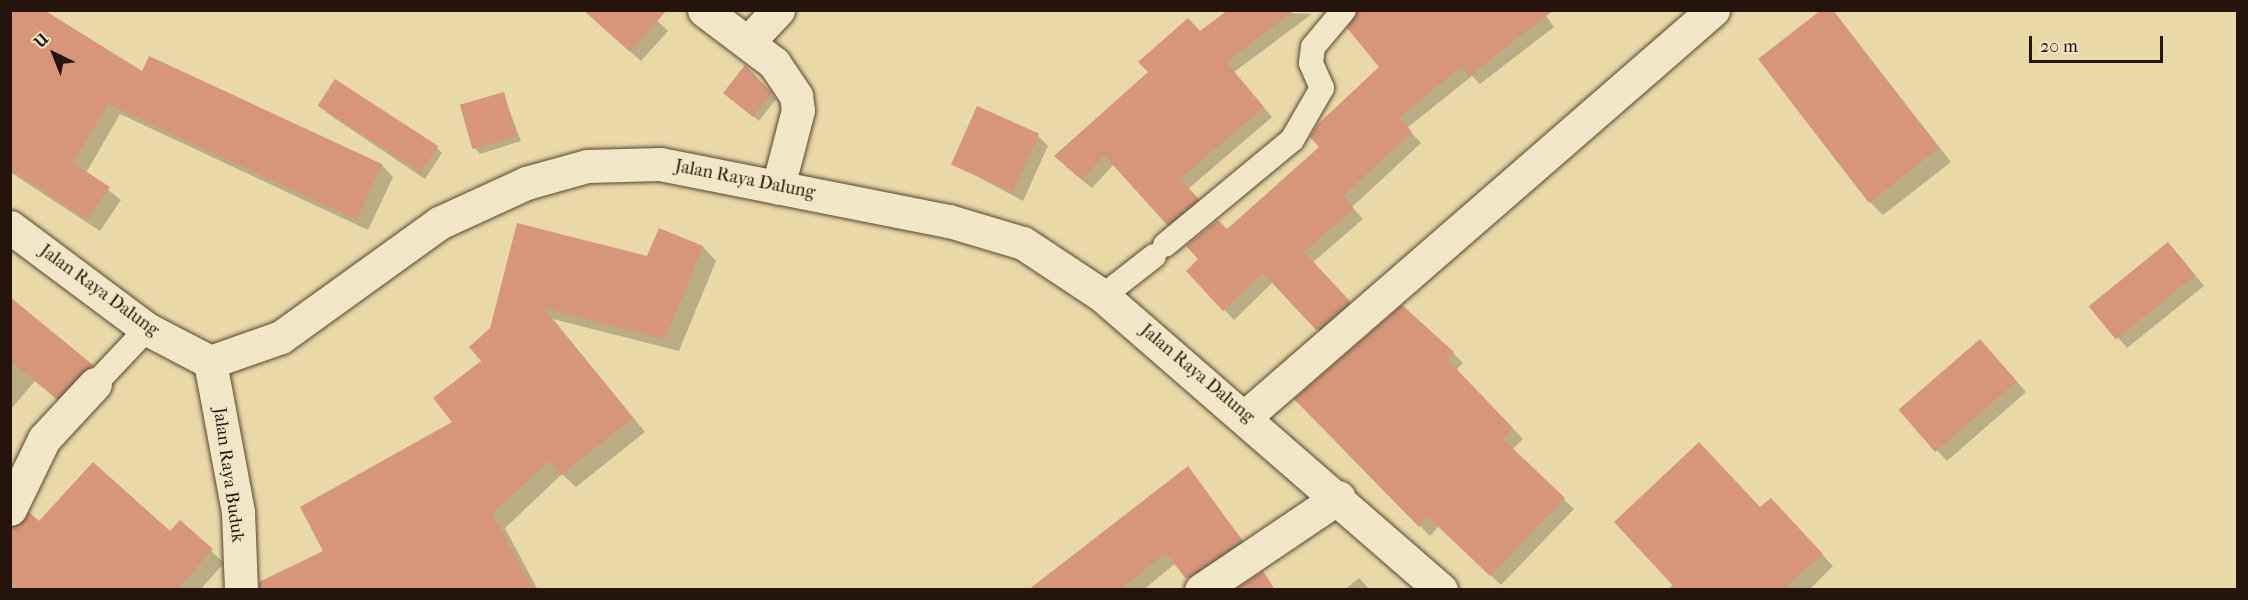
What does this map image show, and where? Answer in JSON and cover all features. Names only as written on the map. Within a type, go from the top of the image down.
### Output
[{"type":"main road","points":[[704,10],[774,63],[796,96],[798,110],[778,187]]},
{"type":"main road","points":[[748,42],[778,10]]},
{"type":"main road","points":[[1246,416],[1713,10]]},
{"type":"main road","name":"Jalan Raya Dalung","points":[[10,227],[147,328],[210,362],[281,337],[439,223],[526,183],[587,166],[660,164],[949,221],[1023,243],[1103,296],[1340,497],[1441,590]]},
{"type":"main road","name":"Jalan Raya Buduk","points":[[210,362],[238,512],[242,590]]},
{"type":"main road","points":[[10,509],[44,439],[95,384]]},
{"type":"main road","points":[[1202,590],[1340,497]]},
{"type":"lane","points":[[1103,296],[1292,140],[1322,88],[1311,63],[1313,47],[1344,10]]},
{"type":"lane","points":[[95,384],[147,328]]},
{"type":"building","points":[[10,10],[44,10],[142,71],[149,56],[382,164],[357,220],[108,104],[73,163],[110,187],[87,220],[10,169]]},
{"type":"building","points":[[583,10],[667,10],[630,52]]},
{"type":"building","points":[[1228,10],[1295,10],[1226,62],[1264,107],[1180,179],[1199,199],[1167,225],[1104,155],[1082,180],[1054,156],[1148,72],[1138,62],[1188,18],[1200,31]]},
{"type":"building","points":[[1358,10],[1554,10],[1469,76],[1462,66],[1399,118],[1412,132],[1343,196],[1354,209],[1304,252],[1350,301],[1316,330],[1263,273],[1223,311],[1186,271],[1198,259],[1186,246],[1218,220],[1227,229],[1319,147],[1310,137],[1318,124],[1379,67],[1347,28]]},
{"type":"building","points":[[1821,10],[1833,10],[1939,148],[1869,203],[1758,59]]},
{"type":"building","points":[[745,65],[772,93],[753,117],[723,93]]},
{"type":"building","points":[[335,79],[438,146],[421,173],[318,106]]},
{"type":"building","points":[[504,92],[517,136],[472,149],[460,105]]},
{"type":"building","points":[[977,106],[1039,134],[1013,192],[951,164]]},
{"type":"building","points":[[517,223],[647,256],[659,228],[703,246],[665,339],[543,308],[633,418],[561,475],[549,461],[492,514],[534,590],[260,590],[259,582],[323,551],[300,507],[452,422],[433,398],[481,361],[469,347],[490,328]]},
{"type":"building","points":[[2168,242],[2195,275],[2116,340],[2089,306]]},
{"type":"building","points":[[10,297],[93,365],[56,398],[10,361]]},
{"type":"building","points":[[1402,305],[1454,352],[1447,359],[1513,428],[1503,439],[1565,498],[1490,576],[1428,517],[1419,527],[1294,399]]},
{"type":"building","points":[[1980,339],[2017,381],[1935,452],[1898,410]]},
{"type":"building","points":[[1699,442],[1760,507],[1771,498],[1823,554],[1782,590],[1677,590],[1614,522]]},
{"type":"building","points":[[93,462],[170,531],[180,520],[213,549],[177,590],[21,590],[10,579],[10,528],[29,512],[39,521]]},
{"type":"building","points":[[1188,466],[1242,540],[1186,579],[1166,553],[1120,590],[1028,590]]},
{"type":"building","points":[[1263,571],[1275,590],[1235,590]]}]
